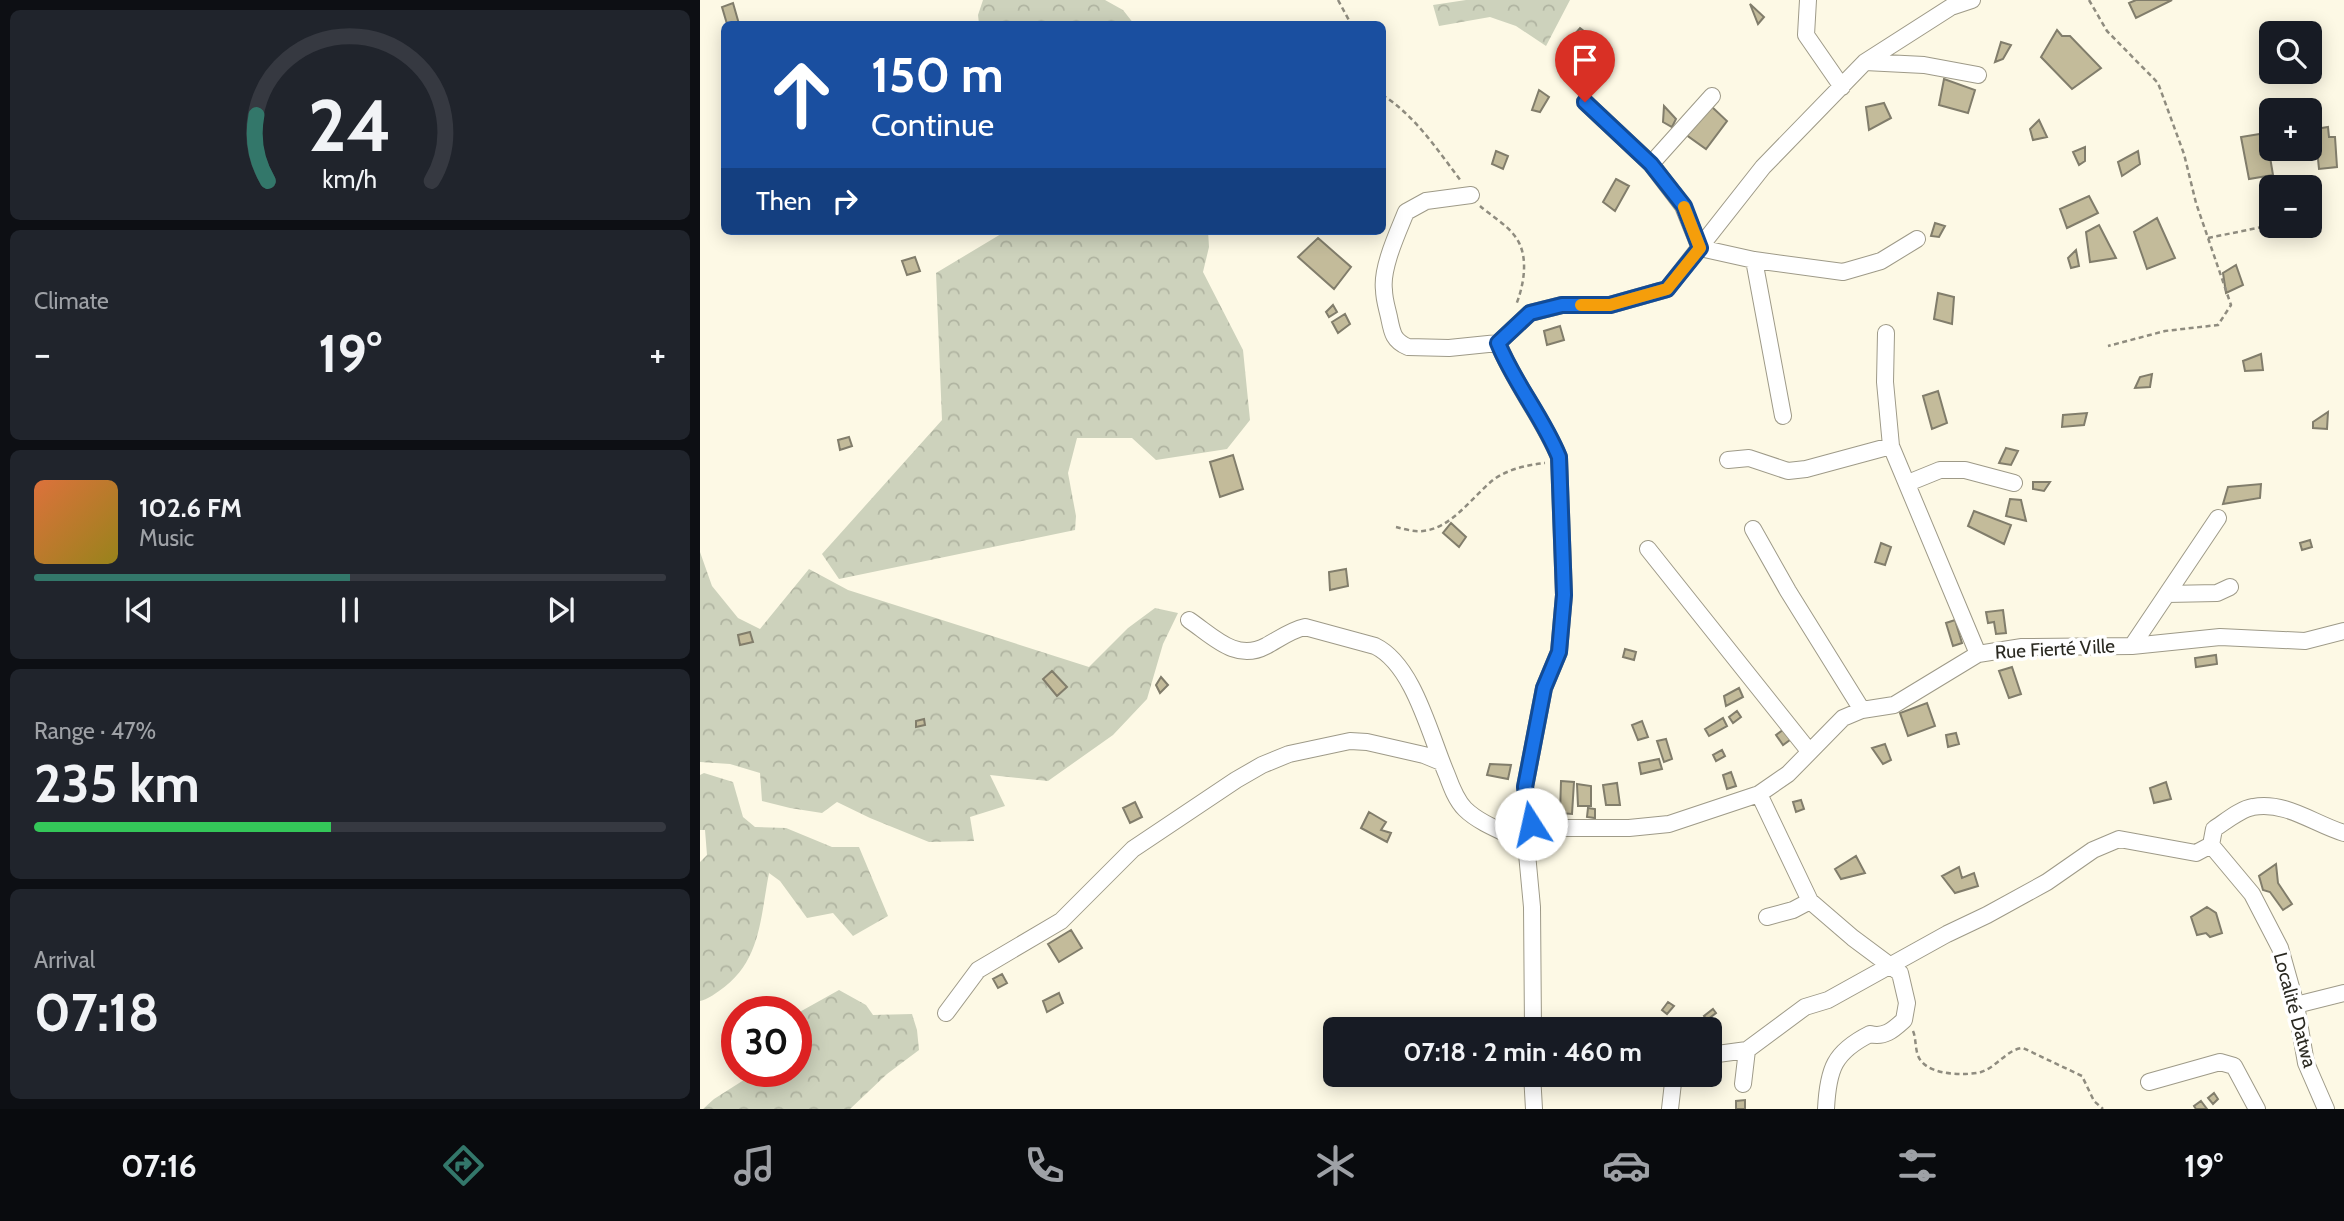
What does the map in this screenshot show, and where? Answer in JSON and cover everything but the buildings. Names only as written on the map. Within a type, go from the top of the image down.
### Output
[{"type":"street","points":[[1808,0],[1806,35],[1842,87]]},
{"type":"street","points":[[1471,195],[1426,201],[1406,212],[1384,275],[1383,289],[1392,334],[1403,345],[1449,348],[1498,343],[1530,313],[1562,305],[1610,305],[1667,289],[1763,167],[1865,62],[1951,7],[1972,0]]},
{"type":"street","points":[[1865,62],[1924,65],[1979,75]]},
{"type":"street","points":[[1651,164],[1712,96]]},
{"type":"street","points":[[1585,102],[1651,164],[1684,206],[1700,248]]},
{"type":"street","points":[[1700,248],[1754,260],[1843,272],[1881,261],[1917,239]]},
{"type":"street","points":[[1754,260],[1783,416]]},
{"type":"street","points":[[1886,333],[1885,383],[1891,446],[1978,654]]},
{"type":"street","points":[[1498,343],[1507,366],[1552,440],[1559,457],[1564,595],[1559,652],[1544,688],[1525,787],[1531,824],[1526,843],[1532,907],[1533,1017]]},
{"type":"street","points":[[1728,460],[1749,458],[1788,471],[1806,469],[1891,446]]},
{"type":"street","points":[[1908,483],[1940,470],[1965,470],[2014,483]]},
{"type":"street","points":[[2132,646],[2218,518]]},
{"type":"street","points":[[1753,529],[1788,592],[1862,710]]},
{"type":"street","points":[[1648,549],[1809,751]]},
{"type":"street","points":[[2166,594],[2217,593],[2230,587]]},
{"type":"street","points":[[1189,620],[1236,651],[1245,653],[1258,650],[1305,627],[1385,651],[1415,691],[1441,762],[1463,807],[1471,814],[1526,843]]},
{"type":"street","name":"Rue Fierté Ville","points":[[1531,824],[1568,828],[1629,828],[1669,824],[1759,794],[1787,774],[1843,718],[1862,710],[1894,705],[1978,654],[2022,647],[2132,646],[2220,637],[2305,641],[2344,631]]},
{"type":"street","points":[[946,1013],[978,970],[1061,921],[1133,849],[1262,765],[1289,754],[1350,741],[1367,742],[1424,755],[1441,762]]},
{"type":"street","points":[[1759,794],[1811,901],[1853,938],[1900,973],[1908,1003],[1904,1020],[1888,1033],[1878,1036],[1870,1034],[1840,1053],[1831,1077],[1826,1109]]},
{"type":"street","points":[[1722,1054],[1746,1051],[1805,1007],[1828,1000],[1892,966],[2047,881],[2094,850],[2119,839],[2196,853],[2211,845],[2214,829],[2252,807],[2287,808],[2324,827],[2344,833]]},
{"type":"street","name":"Localité Datwa","points":[[2211,845],[2252,894],[2280,948],[2296,1004],[2306,1063],[2326,1109]]},
{"type":"street","points":[[1767,917],[1793,910],[1811,901]]},
{"type":"street","points":[[2296,1004],[2344,993]]},
{"type":"street","points":[[1744,1084],[1746,1051]]},
{"type":"street","points":[[2149,1082],[2220,1062],[2234,1066],[2257,1109]]},
{"type":"street","points":[[1533,1087],[1534,1109]]},
{"type":"street","points":[[1670,1109],[1673,1087]]},
{"type":"path","points":[[1338,0],[1348,21]]},
{"type":"path","points":[[2089,0],[2107,31],[2158,83],[2184,155],[2231,305],[2218,325],[2165,331],[2108,346]]},
{"type":"path","points":[[1386,97],[1415,125],[1478,204],[1515,235],[1524,259],[1522,290],[1513,314]]},
{"type":"path","points":[[2208,238],[2259,228]]},
{"type":"path","points":[[1396,527],[1420,532],[1435,529],[1494,479],[1526,465],[1552,462],[1559,457]]},
{"type":"path","points":[[1904,1020],[1914,1032],[1917,1054],[1922,1063],[1934,1070],[1955,1073],[1981,1072],[1999,1062],[2014,1048],[2023,1048],[2082,1076],[2094,1101],[2103,1109]]},
{"type":"green space","points":[[983,0],[1105,0],[1123,10],[1132,21],[979,21]]},
{"type":"green space","points":[[1466,0],[1570,0],[1546,46],[1516,26],[1490,17],[1439,26],[1433,5]]},
{"type":"green space","points":[[999,235],[1208,235],[1209,247],[1203,272],[1243,350],[1250,420],[1227,449],[1156,460],[1132,438],[1077,438],[1068,473],[1076,516],[1075,530],[839,579],[822,554],[942,420],[936,273]]},
{"type":"green space","points":[[700,552],[712,586],[738,618],[760,629],[809,569],[848,590],[1089,667],[1128,628],[1155,608],[1178,613],[1163,644],[1147,699],[1113,735],[1048,781],[990,775],[1005,806],[970,817],[974,841],[929,842],[837,802],[822,813],[762,801],[760,773],[730,764],[700,762]]},
{"type":"green space","points":[[704,773],[733,782],[743,817],[755,827],[786,828],[832,847],[859,847],[888,916],[853,936],[833,913],[807,918],[780,881],[769,873],[760,923],[751,953],[733,980],[700,1001],[700,862],[707,855],[705,830],[700,830],[700,775]]},
{"type":"green space","points":[[839,990],[866,1005],[873,1015],[912,1014],[919,1050],[887,1074],[850,1109],[703,1109],[733,1087],[812,1087],[812,1005]]},
{"type":"slow traffic","points":[[1581,305],[1610,305],[1667,289],[1700,248],[1684,207]]},
{"type":"route","points":[[1531,824],[1525,787],[1544,688],[1559,652],[1564,595],[1559,457],[1552,440],[1507,366],[1498,343],[1530,313],[1562,305],[1610,305],[1667,289],[1700,248],[1684,206],[1651,164],[1585,102]]}]
